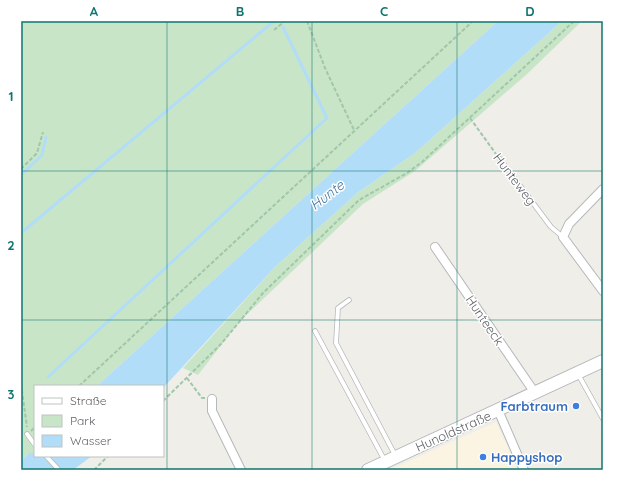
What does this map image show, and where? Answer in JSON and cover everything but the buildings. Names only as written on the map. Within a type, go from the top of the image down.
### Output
[{"type":"street","points":[[563,237],[569,224],[603,189]]},
{"type":"street","name":"Hunteweg","points":[[563,237],[603,291]]},
{"type":"street","name":"Hunteeck","points":[[435,247],[535,393]]},
{"type":"street","name":"Hunoldstraße","points":[[368,470],[603,361]]},
{"type":"street","points":[[212,399],[212,411],[241,470]]},
{"type":"street","points":[[498,410],[524,470]]},
{"type":"lane","name":"Hunteweg","points":[[500,159],[550,227],[563,237]]},
{"type":"lane","points":[[349,300],[338,308],[336,343],[391,459]]},
{"type":"lane","points":[[315,332],[391,459]]},
{"type":"lane","points":[[578,373],[603,419]]},
{"type":"lane","points":[[27,434],[34,443]]},
{"type":"lane","points":[[47,457],[58,470]]},
{"type":"path","points":[[274,30],[284,21]]},
{"type":"path","points":[[307,21],[325,68],[354,130]]},
{"type":"path","points":[[81,385],[472,21]]},
{"type":"path","points":[[164,400],[225,339],[263,293],[359,200],[407,173],[422,162],[574,21]]},
{"type":"path","name":"Hunteweg","points":[[470,118],[500,159]]},
{"type":"path","points":[[21,169],[37,153],[43,132]]},
{"type":"path","points":[[187,378],[202,398],[212,399]]},
{"type":"path","points":[[21,384],[27,434]]},
{"type":"path","points":[[94,470],[107,457]]},
{"type":"shaded area","points":[[496,422],[518,470],[389,470]]},
{"type":"green space","points":[[21,21],[498,21],[98,385],[34,385],[34,453],[29,453],[21,461]]},
{"type":"green space","points":[[562,21],[582,21],[526,75],[415,171],[363,204],[239,322],[198,375],[183,368],[276,266],[357,193],[415,153]]},
{"type":"water","name":"Hunte","points":[[498,21],[562,21],[415,153],[357,193],[276,266],[164,387],[164,385],[98,385]]},
{"type":"water","points":[[29,453],[34,453],[34,457],[91,457],[73,470],[21,470],[21,461]]},
{"type":"waterway","points":[[21,233],[274,21]]},
{"type":"waterway","points":[[48,377],[327,118],[283,27]]},
{"type":"waterway","points":[[21,175],[42,155],[46,137]]},
{"type":"place","name":"Farbtraum","points":[[576,406]]},
{"type":"place","name":"Happyshop","points":[[483,457]]}]
